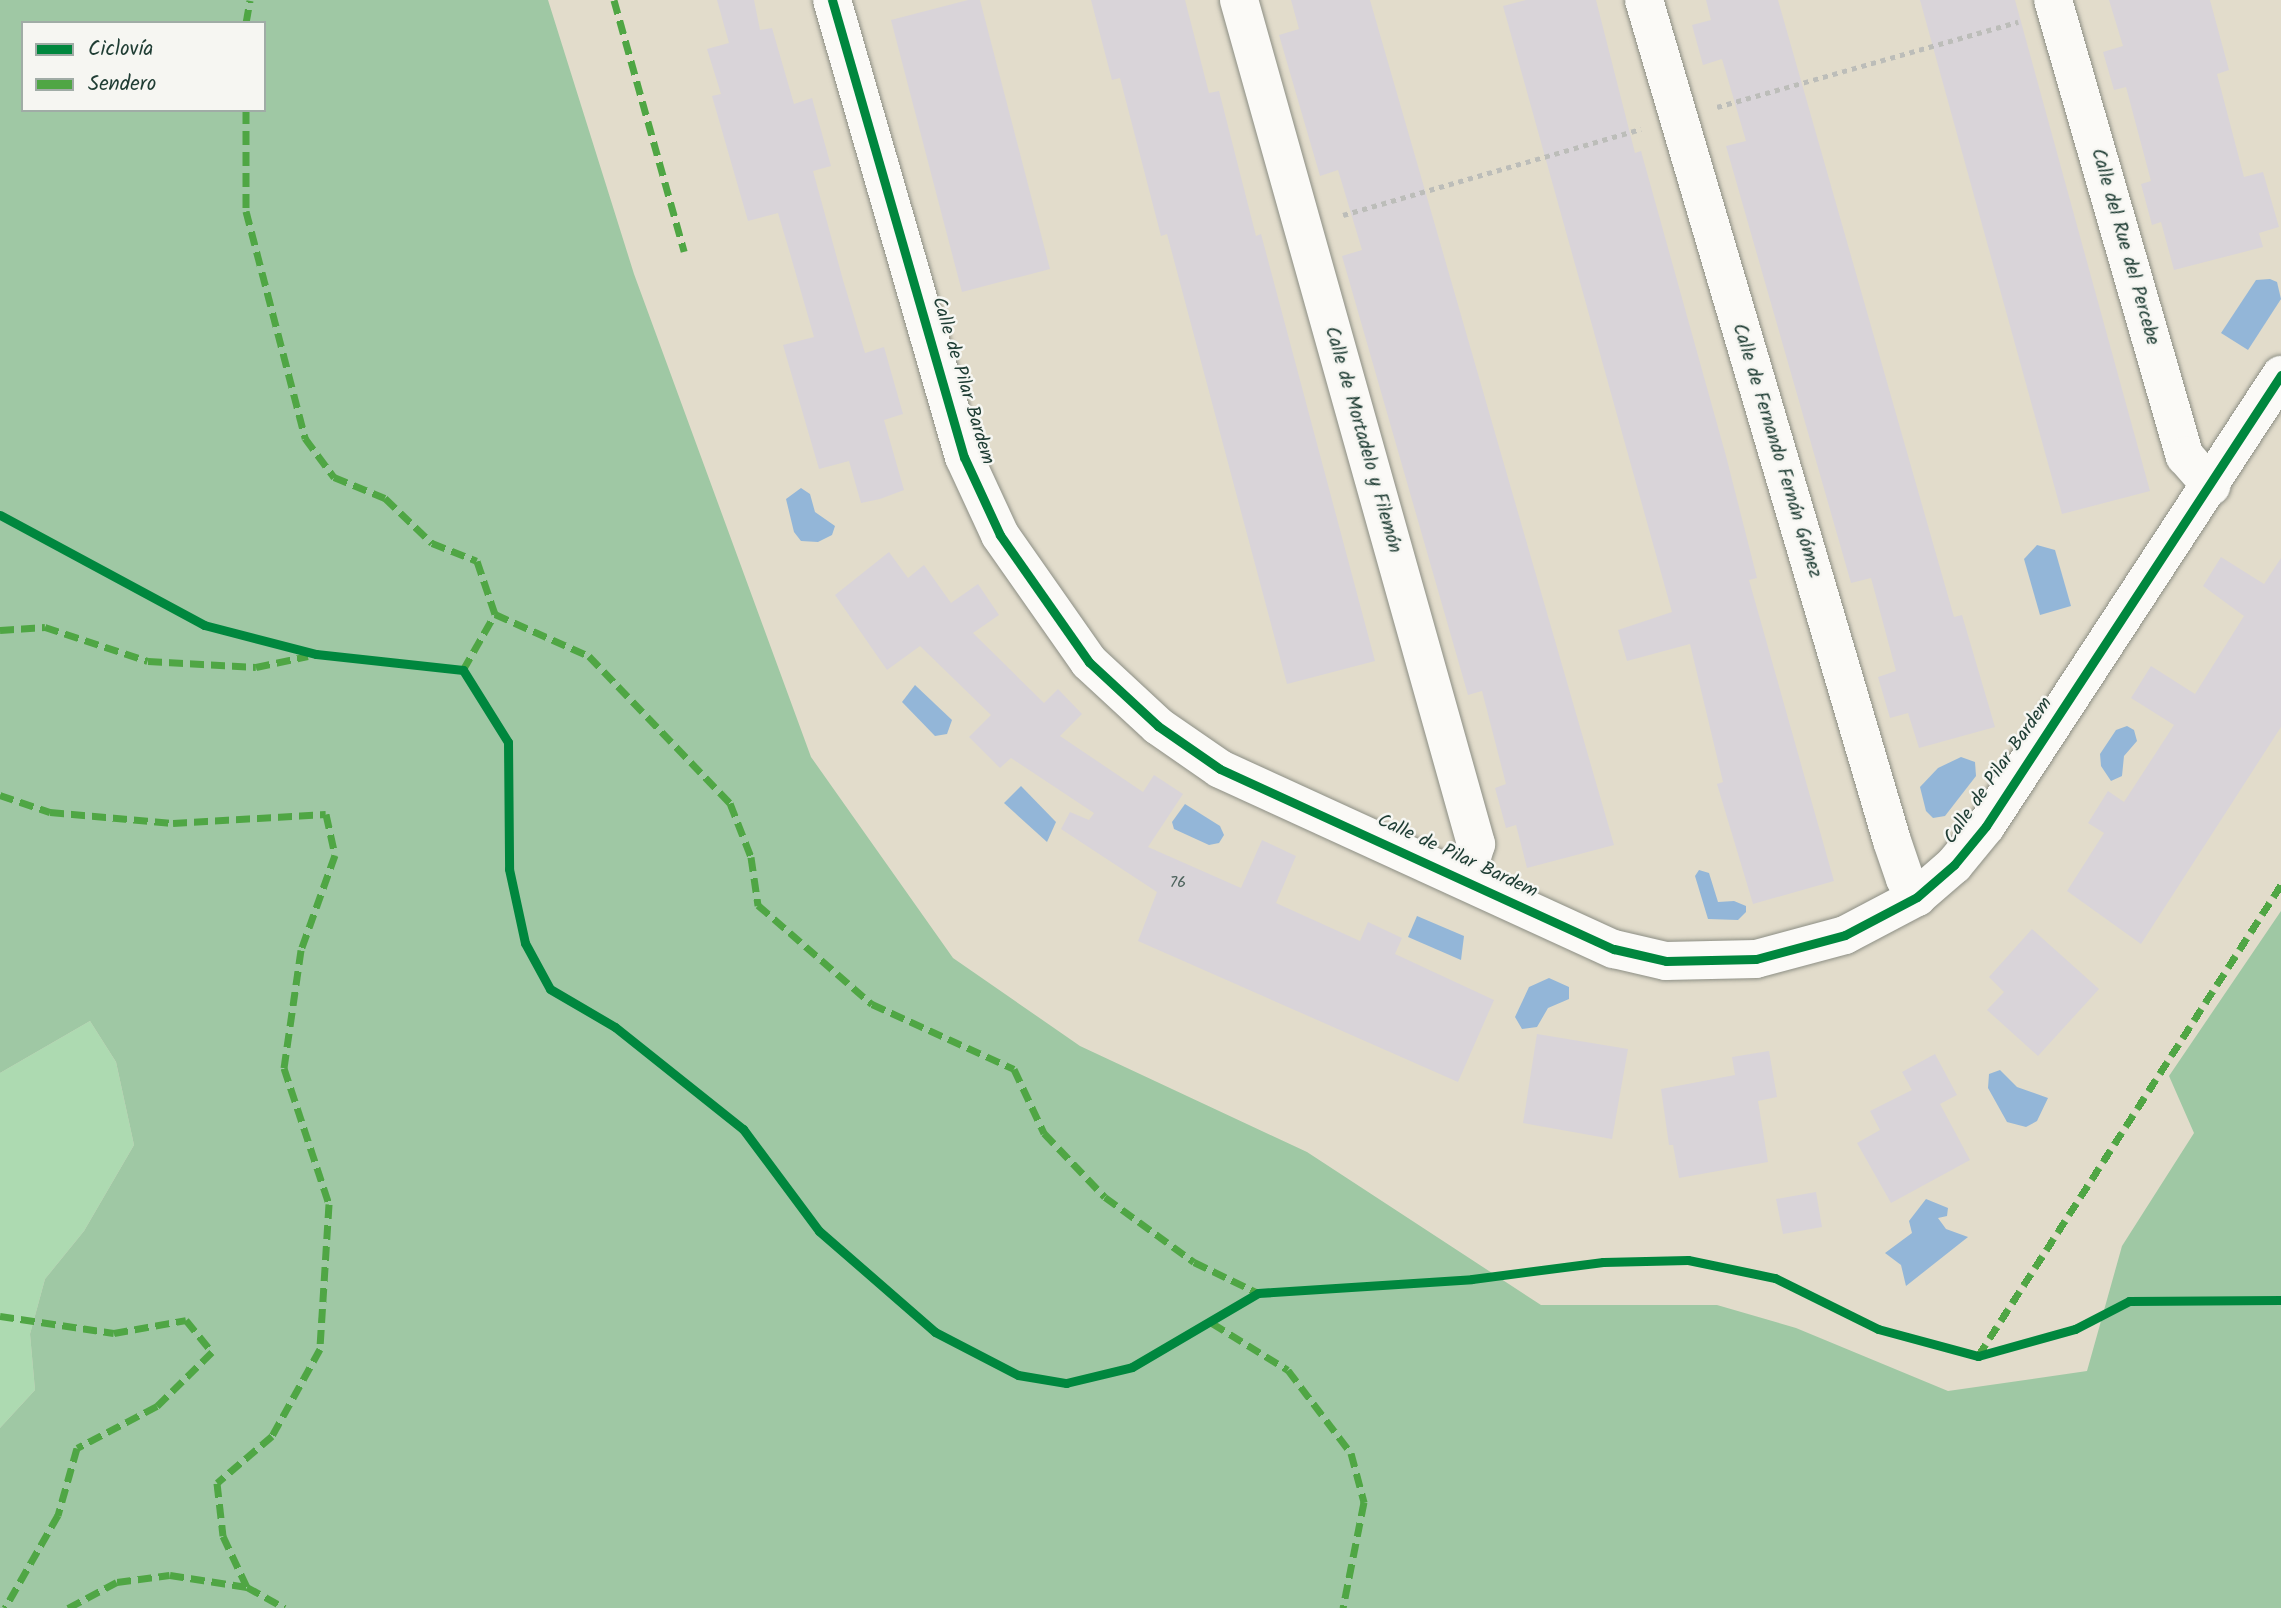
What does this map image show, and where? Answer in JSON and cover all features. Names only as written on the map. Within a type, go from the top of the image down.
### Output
[{"type":"street","name":"Calle de Pilar Bardem","points":[[832,0],[964,457],[1000,535],[1089,663],[1158,726],[1220,769],[1614,949],[1666,961],[1756,959],[1805,948],[1876,922],[1917,897],[1954,864],[1986,825],[2281,375]]},
{"type":"street","name":"Calle de Mortadelo y Filemón","points":[[1239,0],[1476,844],[1465,879]]},
{"type":"street","name":"Calle de Fernando Fernán Gómez","points":[[1644,0],[1892,841],[1905,879],[1917,897]]},
{"type":"street","name":"Calle del Rue del Percebe","points":[[2053,0],[2185,456],[2210,486]]},
{"type":"green space","points":[[0,0],[548,0],[634,274],[811,757],[953,958],[1080,1046],[1307,1152],[1541,1305],[1717,1305],[1796,1328],[1948,1391],[2087,1371],[2122,1246],[2194,1133],[2169,1076],[2281,911],[2281,1608],[0,1608],[0,1428],[35,1390],[30,1334],[45,1279],[84,1231],[134,1145],[116,1062],[90,1021],[0,1073]]},
{"type":"green space","points":[[90,1021],[116,1062],[134,1145],[84,1231],[45,1279],[30,1334],[35,1390],[0,1428],[0,1073]]},
{"type":"water","points":[[2270,279],[2277,282],[2281,299],[2248,350],[2221,333],[2256,280]]},
{"type":"water","points":[[801,488],[810,494],[815,512],[835,526],[832,535],[818,542],[801,541],[794,532],[786,499]]},
{"type":"water","points":[[2037,545],[2055,550],[2071,606],[2040,615],[2024,559]]},
{"type":"water","points":[[915,685],[952,720],[947,734],[935,736],[902,702]]},
{"type":"water","points":[[2127,726],[2134,730],[2137,741],[2124,756],[2122,776],[2111,781],[2101,766],[2100,754],[2116,730]]},
{"type":"water","points":[[1961,757],[1975,762],[1976,776],[1945,816],[1933,818],[1926,811],[1920,787],[1938,768]]},
{"type":"water","points":[[1021,786],[1056,822],[1047,842],[1004,803]]},
{"type":"water","points":[[1185,804],[1220,826],[1224,835],[1219,843],[1209,845],[1174,829],[1172,822]]},
{"type":"water","points":[[1699,870],[1709,873],[1718,902],[1734,901],[1746,906],[1746,912],[1738,920],[1708,919],[1695,876]]},
{"type":"water","points":[[1417,916],[1464,936],[1461,960],[1408,937]]},
{"type":"water","points":[[1549,978],[1569,987],[1569,999],[1548,1008],[1537,1027],[1522,1029],[1515,1017],[1529,987]]},
{"type":"water","points":[[2000,1070],[2017,1087],[2048,1098],[2037,1121],[2026,1127],[2007,1122],[1988,1088],[1989,1074]]},
{"type":"water","points":[[1926,1199],[1948,1208],[1947,1216],[1938,1218],[1946,1229],[1968,1237],[1906,1286],[1901,1265],[1885,1253],[1912,1233],[1909,1221]]},
{"type":"building","points":[[717,0],[754,0],[760,30],[772,28],[794,104],[812,98],[831,166],[813,171],[843,280],[865,353],[884,347],[903,414],[884,420],[904,490],[880,499],[861,503],[849,461],[819,469],[783,345],[814,337],[778,213],[748,221],[712,96],[721,94],[707,49],[729,43]]},
{"type":"building","points":[[968,0],[980,0],[1050,269],[962,292],[891,20]]},
{"type":"building","points":[[1091,0],[1185,0],[1209,93],[1219,91],[1256,236],[1261,234],[1375,661],[1287,684],[1167,234],[1161,236],[1120,78],[1112,80]]},
{"type":"building","points":[[1291,0],[1370,0],[1614,845],[1527,868],[1516,825],[1506,828],[1495,788],[1506,784],[1482,691],[1468,695],[1342,256],[1362,250],[1338,170],[1320,176],[1279,35],[1299,29]]},
{"type":"building","points":[[1526,0],[1596,0],[1635,153],[1641,151],[1726,456],[1757,578],[1749,580],[1834,881],[1753,904],[1717,784],[1723,782],[1690,644],[1627,661],[1618,630],[1672,612],[1503,6]]},
{"type":"building","points":[[1706,0],[1778,0],[1954,617],[1962,615],[1995,727],[1919,748],[1908,713],[1890,718],[1878,677],[1896,671],[1871,578],[1851,583],[1726,146],[1746,141],[1722,59],[1703,65],[1692,25],[1711,20]]},
{"type":"building","points":[[1920,0],[2015,0],[2150,491],[2062,514]]},
{"type":"building","points":[[2109,0],[2210,0],[2229,70],[2217,74],[2244,177],[2263,172],[2279,227],[2259,233],[2263,247],[2174,270],[2161,222],[2152,225],[2141,184],[2151,181],[2126,87],[2114,90],[2103,52],[2123,46]]},
{"type":"building","points":[[889,552],[908,578],[924,565],[951,603],[978,584],[999,615],[973,633],[1044,703],[1058,689],[1082,714],[1060,736],[1143,792],[1154,775],[1183,794],[1148,847],[1241,888],[1262,840],[1296,856],[1276,903],[1360,941],[1368,922],[1402,938],[1395,954],[1494,1000],[1458,1082],[1138,941],[1157,892],[1061,829],[1070,812],[1089,820],[1094,813],[1011,758],[1000,768],[969,737],[991,715],[920,646],[887,670],[835,595]]},
{"type":"building","points":[[2221,557],[2264,584],[2281,558],[2281,727],[2141,944],[2067,891],[2104,833],[2088,823],[2108,791],[2124,802],[2174,725],[2131,698],[2151,666],[2195,694],[2244,616],[2203,586]]},
{"type":"building","points":[[2032,929],[2099,989],[2038,1056],[1987,1010],[2004,992],[1989,977]]},
{"type":"building","points":[[1537,1034],[1628,1049],[1612,1139],[1523,1123]]},
{"type":"building","points":[[1769,1051],[1777,1097],[1758,1101],[1768,1162],[1679,1178],[1673,1145],[1669,1145],[1661,1089],[1735,1075],[1732,1057]]},
{"type":"building","points":[[1935,1054],[1957,1095],[1940,1104],[1970,1160],[1891,1203],[1857,1143],[1880,1130],[1870,1111],[1912,1090],[1902,1072]]},
{"type":"building","points":[[1816,1192],[1822,1227],[1783,1234],[1776,1199]]},
{"type":"marked path","points":[[246,21],[250,0]]},
{"type":"marked path","points":[[614,0],[684,251]]},
{"type":"marked path","points":[[246,112],[246,211],[305,438],[334,477],[385,498],[432,543],[477,561],[495,614],[589,656],[730,803],[751,857],[758,905],[872,1004],[1014,1069],[1044,1133],[1105,1197],[1194,1262],[1258,1293]]},
{"type":"marked path","points":[[463,670],[495,614]]},
{"type":"marked path","points":[[0,630],[45,627],[148,661],[256,667],[308,656]]},
{"type":"marked path","points":[[0,795],[50,812],[173,823],[326,814],[335,855],[301,950],[284,1068],[329,1204],[320,1349],[272,1436],[217,1483],[223,1536],[247,1587]]},
{"type":"marked path","points":[[1978,1356],[2281,885]]},
{"type":"marked path","points":[[0,1316],[114,1333],[186,1320],[212,1352],[157,1406],[77,1448],[58,1515],[5,1608]]},
{"type":"marked path","points":[[1212,1323],[1288,1370],[1351,1453],[1364,1502],[1343,1608]]},
{"type":"marked path","points":[[68,1608],[117,1582],[170,1575],[247,1587],[285,1608]]},
{"type":"cycle path","points":[[832,0],[964,457],[1000,535],[1089,662],[1158,726],[1220,769],[1614,949],[1666,961],[1756,959],[1845,935],[1917,897],[1954,865],[1986,826],[2281,375]]},
{"type":"cycle path","points":[[0,515],[204,625],[316,654],[463,670],[508,742],[509,869],[525,943],[550,989],[615,1027],[743,1129],[819,1231],[935,1332],[1018,1375],[1066,1383],[1132,1367],[1258,1293],[1472,1279],[1603,1262],[1688,1260],[1775,1278],[1878,1329],[1978,1356],[2075,1329],[2129,1301],[2281,1300]]}]
